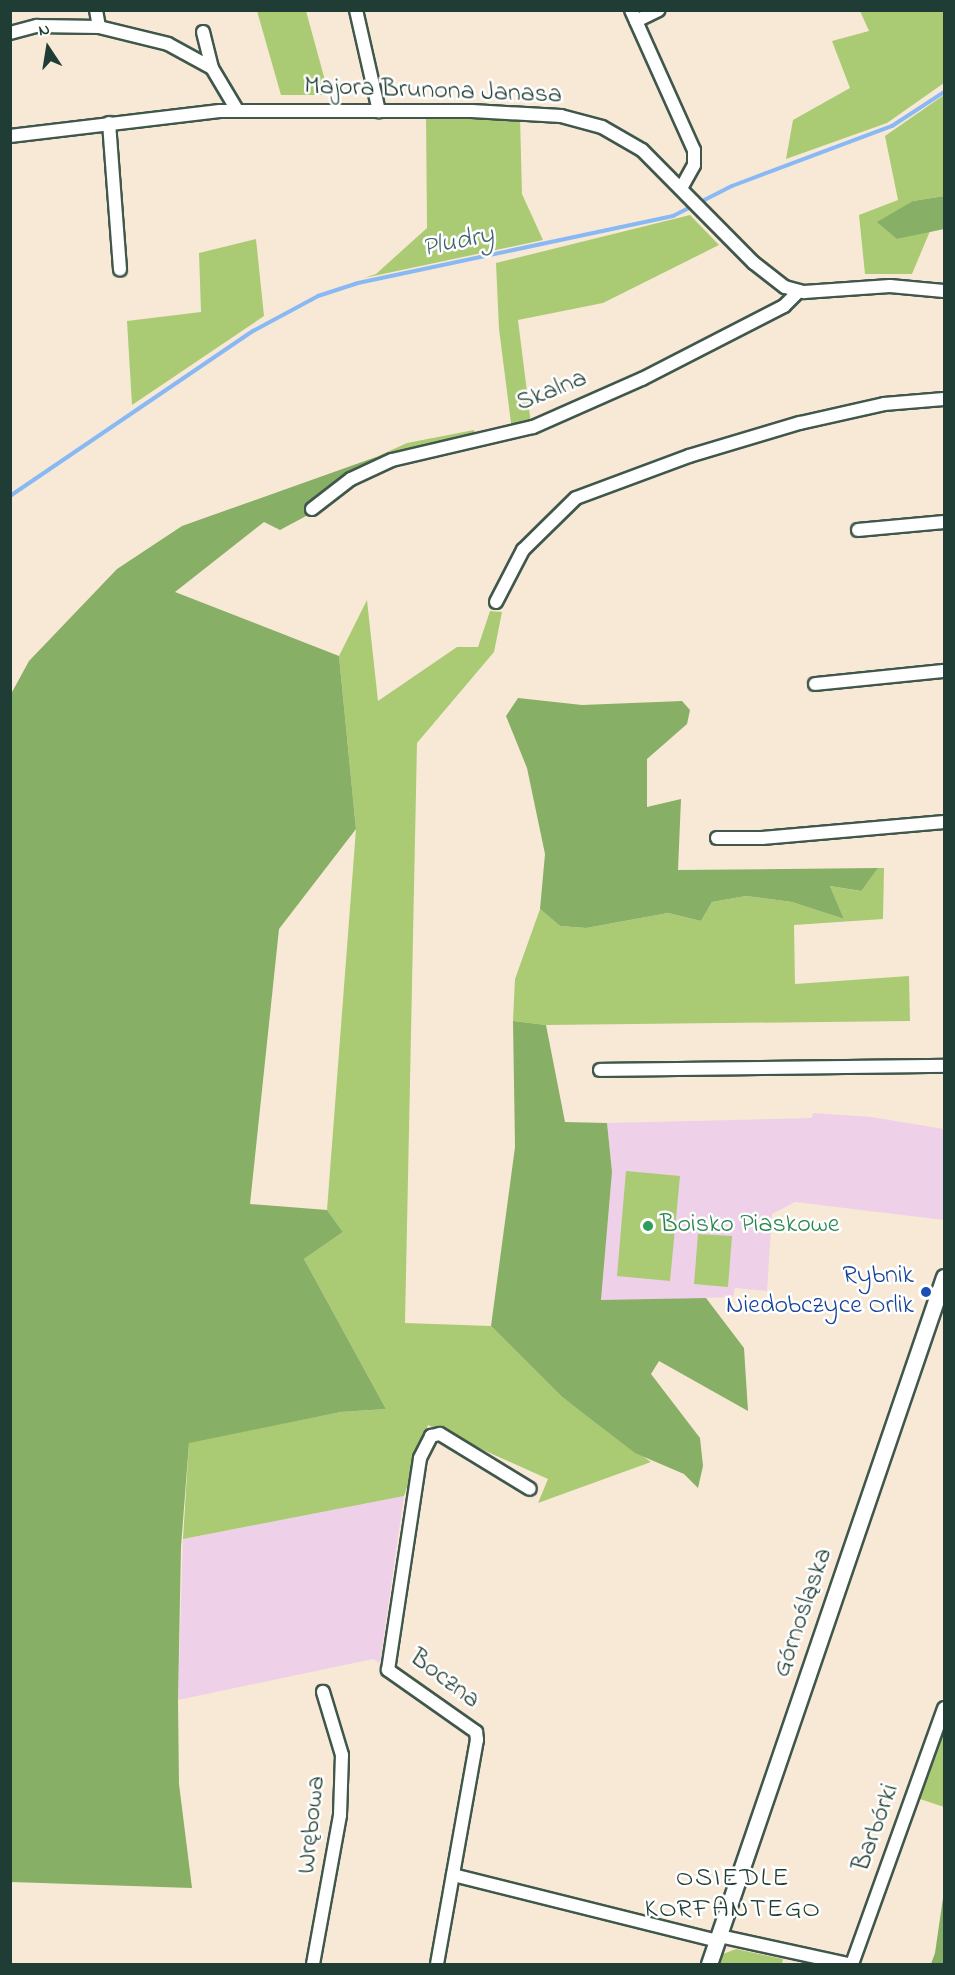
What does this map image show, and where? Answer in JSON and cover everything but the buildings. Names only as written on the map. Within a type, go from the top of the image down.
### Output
[{"type":"street","points":[[96,10],[99,27]]},
{"type":"street","points":[[356,10],[379,111]]},
{"type":"street","points":[[659,10],[633,16],[694,150],[694,165],[686,191]]},
{"type":"street","points":[[10,33],[37,26],[99,27],[168,44],[212,68]]},
{"type":"street","points":[[203,32],[212,68],[237,110]]},
{"type":"street","name":"Majora Brunona Janasa","points":[[10,136],[237,110],[527,112],[578,119],[637,146],[686,191],[771,278],[799,291],[890,286],[945,291]]},
{"type":"street","points":[[109,123],[120,270]]},
{"type":"street","name":"Skalna","points":[[312,509],[351,479],[392,460],[533,427],[642,379],[783,306],[799,291]]},
{"type":"street","points":[[496,602],[523,550],[576,498],[689,456],[800,423],[884,404],[945,399]]},
{"type":"street","points":[[858,530],[945,522]]},
{"type":"street","points":[[815,684],[945,671]]},
{"type":"street","points":[[717,838],[762,838],[945,822]]},
{"type":"street","points":[[600,1070],[945,1066]]},
{"type":"street","name":"Górnośląska","points":[[709,1965],[945,1277]]},
{"type":"street","name":"Boczna","points":[[453,1875],[476,1732],[388,1670],[420,1458],[431,1437],[440,1434],[530,1489]]},
{"type":"street","name":"Wrębowa","points":[[313,1965],[330,1887],[341,1791],[342,1755],[323,1692]]},
{"type":"street","name":"Barbórki","points":[[852,1965],[945,1708]]},
{"type":"street","points":[[437,1965],[453,1875],[718,1939],[846,1965]]},
{"type":"shaded area","points":[[813,1113],[871,1117],[944,1129],[944,1220],[795,1202],[772,1214],[767,1291],[735,1288],[733,1297],[601,1301],[612,1172],[607,1123],[812,1118]]},
{"type":"shaded area","points":[[404,1496],[380,1663],[373,1659],[178,1700],[183,1539]]},
{"type":"green space","points":[[257,11],[306,11],[329,95],[281,95]]},
{"type":"green space","points":[[860,11],[944,11],[944,83],[887,123],[786,159],[793,120],[850,88],[832,41],[869,31]]},
{"type":"green space","points":[[944,95],[944,196],[913,201],[897,239],[930,231],[912,274],[865,274],[859,215],[898,200],[885,136]]},
{"type":"green space","points":[[426,114],[520,117],[522,194],[543,240],[364,278],[376,274],[427,228]]},
{"type":"green space","points":[[944,196],[944,229],[897,239],[877,222],[913,201]]},
{"type":"green space","points":[[690,215],[719,245],[603,303],[518,320],[531,424],[511,423],[499,329],[496,263]]},
{"type":"green space","points":[[256,239],[264,316],[132,405],[127,321],[201,312],[199,253]]},
{"type":"green space","points":[[474,430],[476,435],[382,462],[376,457],[407,443]]},
{"type":"green space","points":[[376,457],[382,462],[347,478],[305,508],[308,515],[280,530],[264,522],[175,592],[339,656],[356,829],[279,929],[250,1204],[327,1210],[343,1232],[304,1259],[386,1409],[341,1412],[189,1443],[181,1547],[178,1700],[179,1784],[192,1888],[11,1882],[11,694],[29,661],[117,569],[182,526]]},
{"type":"green space","points":[[367,600],[378,701],[457,647],[478,647],[490,611],[502,612],[494,652],[417,743],[405,1323],[491,1326],[561,1396],[651,1462],[538,1503],[548,1479],[428,1425],[404,1496],[183,1539],[189,1442],[341,1412],[386,1409],[304,1259],[343,1232],[327,1210],[356,829],[339,656]]},
{"type":"green space","points":[[518,698],[582,705],[682,701],[690,710],[687,724],[647,759],[647,807],[681,799],[678,870],[878,868],[861,891],[830,886],[844,919],[792,902],[746,896],[712,902],[701,921],[668,913],[586,928],[560,926],[540,909],[545,854],[527,768],[506,716]]},
{"type":"green space","points":[[878,868],[884,868],[883,919],[794,925],[795,984],[909,976],[910,1021],[546,1025],[513,1021],[515,979],[540,909],[560,926],[586,928],[668,913],[701,921],[712,902],[746,896],[792,902],[844,919],[830,886],[860,891]]},
{"type":"green space","points":[[513,1021],[546,1025],[565,1122],[607,1123],[612,1172],[601,1300],[706,1298],[744,1348],[748,1411],[659,1361],[651,1374],[700,1438],[703,1466],[698,1488],[684,1474],[635,1453],[561,1396],[491,1326],[515,1147]]},
{"type":"green space","name":"Boisko Piaskowe","points":[[626,1171],[680,1176],[670,1281],[617,1276]]},
{"type":"green space","points":[[698,1234],[732,1236],[728,1287],[694,1284]]},
{"type":"green space","points":[[944,1718],[944,1807],[917,1798]]},
{"type":"green space","points":[[944,1891],[944,1964],[931,1964],[935,1953]]},
{"type":"green space","points":[[736,1949],[783,1959],[782,1964],[720,1964],[723,1954]]},
{"type":"waterway","name":"Pludry","points":[[10,496],[253,331],[318,296],[358,283],[673,216],[732,186],[892,126],[944,92]]},
{"type":"place","name":"Boisko Piaskowe","points":[[648,1226]]},
{"type":"place","name":"Rybnik Niedobczyce Orlik","points":[[926,1292]]},
{"type":"district","name":"OSIEDLE KORFANTEGO","points":[[733,1894]]}]
